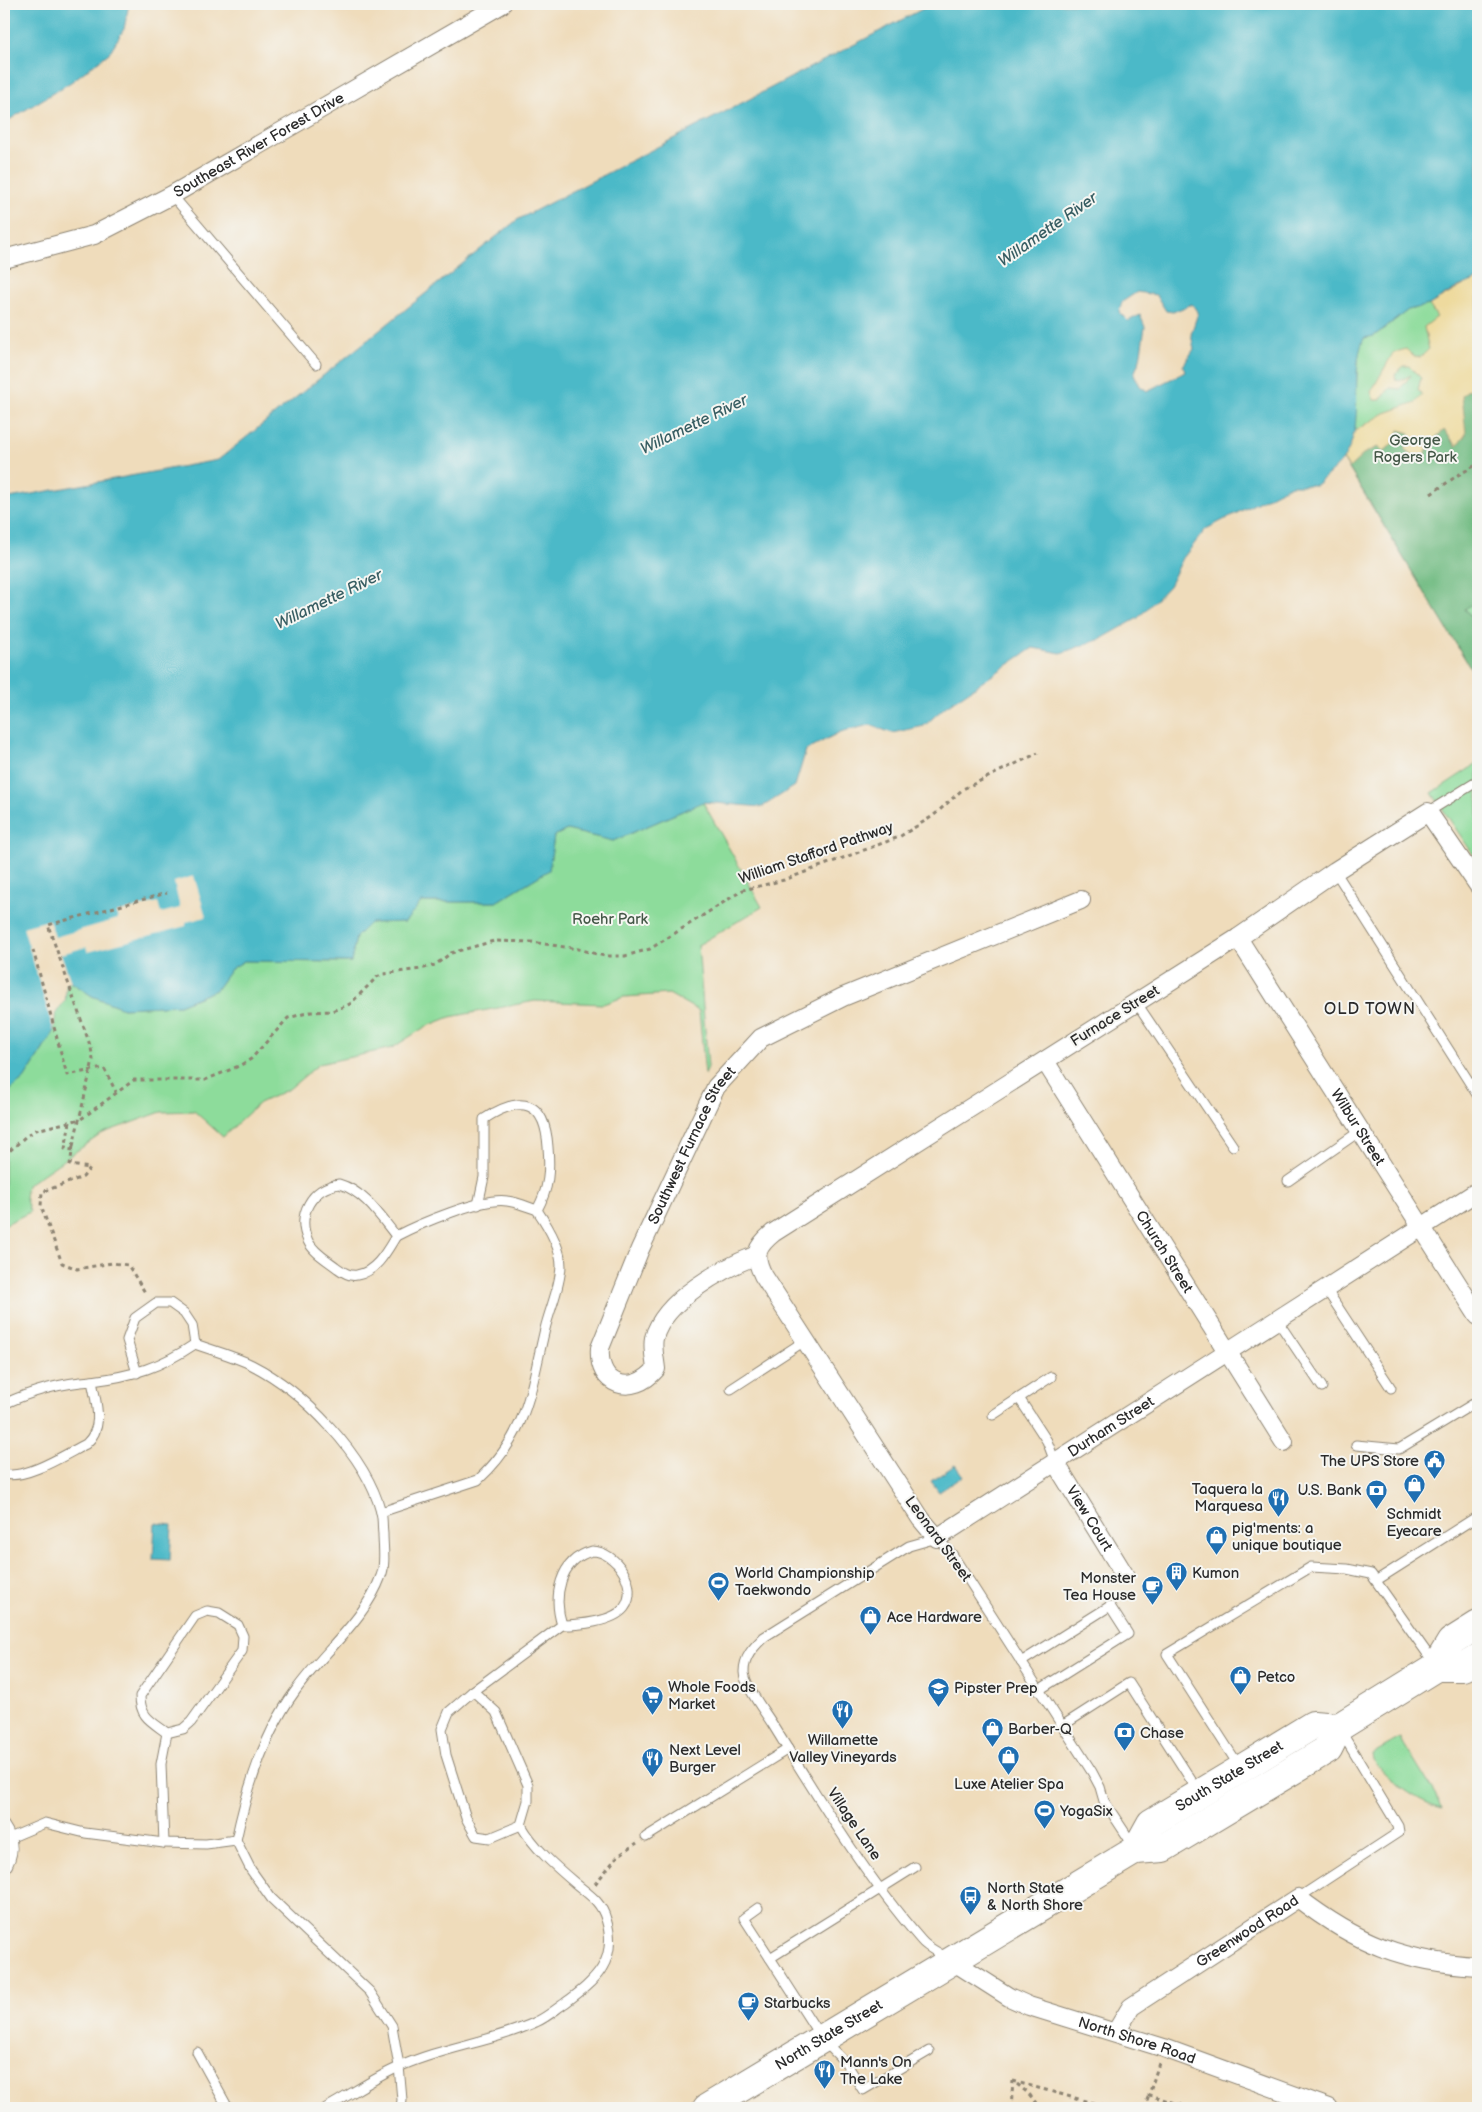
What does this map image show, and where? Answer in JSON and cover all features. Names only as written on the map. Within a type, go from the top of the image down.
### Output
[{"type":"main road","points":[[1339,1727],[1436,1667],[1451,1642],[1478,1626]]},
{"type":"main road","points":[[1436,1667],[1463,1667],[1478,1658]]},
{"type":"main road","name":"South State Street","points":[[951,1960],[1136,1850],[1163,1848],[1328,1749],[1339,1727],[1313,1725],[1240,1769],[1151,1823],[1136,1850]]},
{"type":"main road","name":"North State Street","points":[[707,2108],[951,1960]]},
{"type":"street","name":"Southeast River Forest Drive","points":[[4,259],[94,235],[172,195],[502,4]]},
{"type":"street","name":"Furnace Street","points":[[756,1255],[762,1242],[774,1233],[1238,938],[1335,871],[1428,812]]},
{"type":"street","points":[[1428,812],[1478,885]]},
{"type":"street","name":"Southwest Furnace Street","points":[[756,1255],[732,1265],[716,1275],[690,1293],[666,1314],[654,1340],[656,1369],[644,1381],[628,1386],[617,1383],[605,1372],[599,1357],[600,1348],[640,1249],[677,1167],[716,1087],[761,1038],[843,997],[1081,900]]},
{"type":"street","name":"Wilbur Street","points":[[1238,938],[1478,1316]]},
{"type":"street","name":"Church Street","points":[[1045,1061],[1284,1442]]},
{"type":"street","name":"Durham Street","points":[[937,1538],[1478,1191]]},
{"type":"street","name":"Leonard Street","points":[[756,1255],[763,1275],[921,1519],[937,1538]]},
{"type":"street","name":"View Court","points":[[1055,1462],[1124,1574]]},
{"type":"street","name":"Greenwood Road","points":[[1116,2032],[1131,2008],[1298,1898],[1362,1940],[1389,1951],[1433,1962],[1478,1966]]},
{"type":"street","name":"North Shore Road","points":[[951,1960],[1009,1997],[1029,2006],[1164,2048],[1329,2108]]},
{"type":"lane","points":[[172,195],[316,364]]},
{"type":"lane","name":"Furnace Street","points":[[1428,812],[1478,780]]},
{"type":"lane","points":[[1335,871],[1478,1096]]},
{"type":"lane","points":[[1136,1002],[1233,1146]]},
{"type":"lane","points":[[478,1205],[484,1177],[484,1119],[505,1107],[529,1106],[540,1114],[546,1127],[548,1146],[550,1174],[546,1194],[537,1210]]},
{"type":"lane","points":[[1288,1181],[1360,1131]]},
{"type":"lane","points":[[381,1512],[478,1480],[511,1442],[524,1417],[545,1328],[557,1290],[561,1264],[554,1238],[537,1210],[506,1200],[478,1205],[427,1220],[396,1236],[385,1255],[371,1269],[356,1276],[347,1274],[322,1257],[309,1242],[305,1226],[305,1212],[312,1198],[321,1190],[339,1184],[351,1188],[364,1199],[396,1236]]},
{"type":"lane","points":[[1326,1289],[1391,1388]]},
{"type":"lane","points":[[137,1373],[127,1340],[135,1318],[156,1303],[170,1302],[184,1312],[192,1325],[195,1344]]},
{"type":"lane","points":[[1276,1320],[1322,1387]]},
{"type":"lane","points":[[731,1389],[806,1340]]},
{"type":"lane","points":[[195,1344],[252,1365],[289,1388],[312,1407],[332,1428],[359,1466],[381,1512],[382,1573],[374,1593],[337,1642],[295,1690],[264,1744],[242,1813],[236,1840],[251,1870],[271,1898],[370,1992],[392,2026],[399,2066],[401,2108]]},
{"type":"lane","points":[[4,1404],[25,1394],[72,1382],[92,1381],[137,1373],[171,1361],[195,1344]]},
{"type":"lane","points":[[993,1415],[1051,1377]]},
{"type":"lane","points":[[4,1474],[11,1476],[32,1470],[86,1444],[92,1438],[98,1424],[92,1381]]},
{"type":"lane","points":[[1019,1398],[1047,1441],[1055,1462]]},
{"type":"lane","points":[[1356,1445],[1399,1449],[1478,1401]]},
{"type":"lane","points":[[1377,1580],[1478,1516]]},
{"type":"lane","name":"Durham Street","points":[[746,1661],[751,1649],[764,1637],[909,1546],[937,1538]]},
{"type":"lane","name":"Leonard Street","points":[[937,1538],[952,1554],[1062,1726],[1100,1787],[1104,1801],[1136,1850]]},
{"type":"lane","points":[[473,1691],[496,1712],[528,1785],[528,1801],[520,1825],[490,1838],[476,1836],[466,1818],[453,1780],[442,1729],[449,1712],[473,1691],[562,1626],[580,1625],[602,1620],[624,1609],[629,1588],[624,1574],[610,1557],[599,1551],[586,1552],[569,1566],[557,1593],[557,1610],[562,1626]]},
{"type":"lane","points":[[1240,1769],[1167,1654],[1311,1567],[1361,1571],[1371,1574],[1436,1667]]},
{"type":"lane","points":[[1021,1662],[1110,1606],[1128,1634],[1039,1690]]},
{"type":"lane","points":[[207,1611],[219,1613],[238,1625],[243,1636],[242,1651],[191,1722],[182,1729],[167,1733],[150,1721],[140,1709],[140,1696],[196,1616],[207,1611]]},
{"type":"lane","name":"Village Lane","points":[[746,1661],[744,1673],[748,1685],[788,1749],[882,1890],[922,1942],[951,1960]]},
{"type":"lane","points":[[1062,1726],[1129,1683],[1200,1794]]},
{"type":"lane","points":[[1298,1898],[1399,1832],[1398,1826],[1339,1727]]},
{"type":"lane","points":[[164,1843],[161,1764],[167,1733]]},
{"type":"lane","points":[[646,1837],[788,1749]]},
{"type":"lane","points":[[12,1837],[45,1823],[85,1833],[164,1843],[206,1844],[236,1840]]},
{"type":"lane","points":[[4,1825],[12,1837],[13,1858],[4,1871]]},
{"type":"lane","points":[[326,2108],[399,2066],[537,2022],[592,1983],[606,1964],[610,1942],[604,1914],[588,1891],[577,1885],[548,1858],[529,1839],[520,1825]]},
{"type":"lane","points":[[770,1958],[882,1890],[915,1867]]},
{"type":"lane","points":[[758,1908],[744,1918],[822,2039],[845,2062],[863,2090],[929,2052]]},
{"type":"lane","points":[[197,2052],[228,2108]]},
{"type":"path","points":[[1431,494],[1458,474],[1478,464]]},
{"type":"path","name":"William Stafford Pathway","points":[[4,1156],[25,1137],[36,1130],[82,1119],[134,1080],[205,1080],[239,1066],[251,1059],[288,1018],[350,1004],[383,974],[421,969],[435,965],[451,954],[494,941],[532,942],[578,949],[604,956],[625,956],[650,949],[743,890],[784,880],[899,837],[933,816],[963,789],[1038,752]]},
{"type":"path","points":[[151,1306],[135,1274],[128,1265],[112,1263],[77,1269],[62,1262],[41,1206],[42,1192],[83,1177],[90,1168],[70,1165],[93,1060],[91,1048],[48,925],[167,893]]},
{"type":"path","points":[[33,950],[67,1075],[104,1068],[116,1092]]},
{"type":"path","points":[[70,1122],[65,1149],[73,1148]]},
{"type":"path","points":[[588,1891],[604,1876],[618,1856],[646,1837]]},
{"type":"path","points":[[1144,2108],[1164,2048]]},
{"type":"path","points":[[1013,2081],[1111,2108]]},
{"type":"path","points":[[1011,2108],[1013,2081]]},
{"type":"path","points":[[1013,2081],[1029,2094],[1040,2108]]},
{"type":"path","points":[[1149,2095],[1182,2105]]},
{"type":"path","points":[[1073,2108],[1076,2099]]},
{"type":"green space","name":"George Rogers Park","points":[[1478,279],[1478,680],[1343,459],[1351,443],[1353,432],[1359,350],[1364,338],[1374,336],[1408,310],[1429,305]]},
{"type":"green space","points":[[1469,389],[1478,395],[1478,600],[1465,609],[1478,628],[1478,680],[1349,468],[1364,453],[1378,447],[1384,451],[1394,442],[1399,430],[1410,433],[1422,460],[1432,441],[1444,430],[1456,446],[1463,412],[1462,395]]},
{"type":"green space","points":[[1478,763],[1478,862],[1432,793]]},
{"type":"green space","name":"Roehr Park","points":[[703,802],[762,907],[698,945],[708,1067],[705,1075],[699,1011],[669,994],[624,997],[603,1004],[535,1001],[450,1017],[425,1027],[392,1048],[319,1064],[289,1089],[259,1103],[223,1137],[194,1111],[161,1112],[103,1133],[27,1185],[25,1197],[30,1212],[4,1225],[4,1095],[24,1079],[54,1032],[55,1014],[65,1000],[66,984],[71,982],[92,996],[123,1008],[179,1005],[216,990],[231,969],[244,961],[351,962],[356,937],[370,923],[405,922],[421,902],[496,902],[549,870],[554,836],[567,830],[613,841]]},
{"type":"green space","points":[[1400,1738],[1443,1808],[1423,1801],[1405,1790],[1373,1761],[1372,1754]]},
{"type":"sand","points":[[1476,278],[1478,279],[1478,395],[1469,389],[1462,395],[1466,434],[1457,446],[1444,430],[1432,441],[1422,460],[1405,450],[1410,433],[1399,430],[1394,442],[1384,451],[1378,447],[1365,453],[1349,468],[1343,459],[1351,443],[1353,432],[1385,413],[1416,402],[1422,395],[1418,390],[1421,378],[1409,366],[1404,366],[1395,374],[1396,380],[1400,381],[1411,375],[1400,389],[1390,388],[1380,400],[1374,400],[1371,392],[1393,353],[1406,349],[1413,356],[1421,357],[1429,349],[1424,327],[1437,317],[1429,305]]},
{"type":"water","points":[[4,4],[129,4],[124,29],[109,53],[71,82],[4,123]]},
{"type":"water","name":"Willamette River","points":[[932,4],[1478,4],[1478,279],[1458,287],[1429,305],[1408,310],[1374,336],[1364,338],[1359,352],[1357,367],[1355,430],[1351,444],[1341,462],[1316,485],[1291,485],[1206,529],[1183,558],[1169,586],[1138,618],[1101,639],[1061,653],[1033,648],[945,707],[924,726],[892,733],[870,725],[840,732],[806,750],[795,786],[762,807],[703,802],[613,841],[567,830],[554,836],[549,870],[496,902],[421,902],[405,922],[370,923],[356,937],[351,962],[244,961],[231,969],[216,990],[179,1005],[123,1008],[92,996],[71,982],[66,984],[65,1000],[55,1014],[54,1032],[24,1079],[4,1095],[4,499],[218,460],[517,220]],"holes":[[[1137,292],[1156,295],[1166,311],[1173,312],[1192,304],[1198,313],[1191,334],[1194,349],[1183,366],[1185,372],[1147,391],[1140,386],[1134,374],[1140,359],[1145,327],[1140,315],[1128,321],[1119,312],[1122,302]]]},
{"type":"water","points":[[955,1465],[963,1476],[939,1492],[931,1481]]},
{"type":"water","points":[[155,1523],[172,1525],[170,1560],[153,1559]]},
{"type":"pier","points":[[194,876],[206,917],[186,922],[186,926],[88,952],[86,947],[61,954],[71,982],[66,984],[65,1000],[55,1014],[54,1032],[23,927],[49,920],[55,937],[118,919],[116,913],[158,902],[161,913],[180,908],[174,882]]},
{"type":"place","name":"The UPS Store","points":[[1435,1480]]},
{"type":"place","name":"Schmidt Eyecare","points":[[1414,1504]]},
{"type":"place","name":"U.S. Bank","points":[[1377,1509]]},
{"type":"place","name":"Taquera la Marquesa","points":[[1279,1517]]},
{"type":"place","name":"pig'ments: a unique boutique","points":[[1216,1556]]},
{"type":"place","name":"Kumon","points":[[1176,1592]]},
{"type":"place","name":"World Championship Taekwondo","points":[[719,1601]]},
{"type":"place","name":"Monster Tea House","points":[[1152,1606]]},
{"type":"place","name":"Ace Hardware","points":[[871,1636]]},
{"type":"place","name":"Petco","points":[[1241,1696]]},
{"type":"place","name":"Pipster Prep","points":[[938,1707]]},
{"type":"place","name":"Whole Foods Market","points":[[652,1715]]},
{"type":"place","name":"Willamette Valley Vineyards","points":[[843,1730]]},
{"type":"place","name":"Barber-Q","points":[[992,1748]]},
{"type":"place","name":"Chase","points":[[1124,1752]]},
{"type":"place","name":"Luxe Atelier Spa","points":[[1009,1775]]},
{"type":"place","name":"Next Level Burger","points":[[653,1778]]},
{"type":"place","name":"YogaSix","points":[[1044,1830]]},
{"type":"place","name":"North State & North Shore","points":[[971,1916]]},
{"type":"place","name":"Starbucks","points":[[748,2022]]},
{"type":"place","name":"Mann's On The Lake","points":[[824,2090]]},
{"type":"district","name":"OLD TOWN","points":[[1370,1009]]}]
